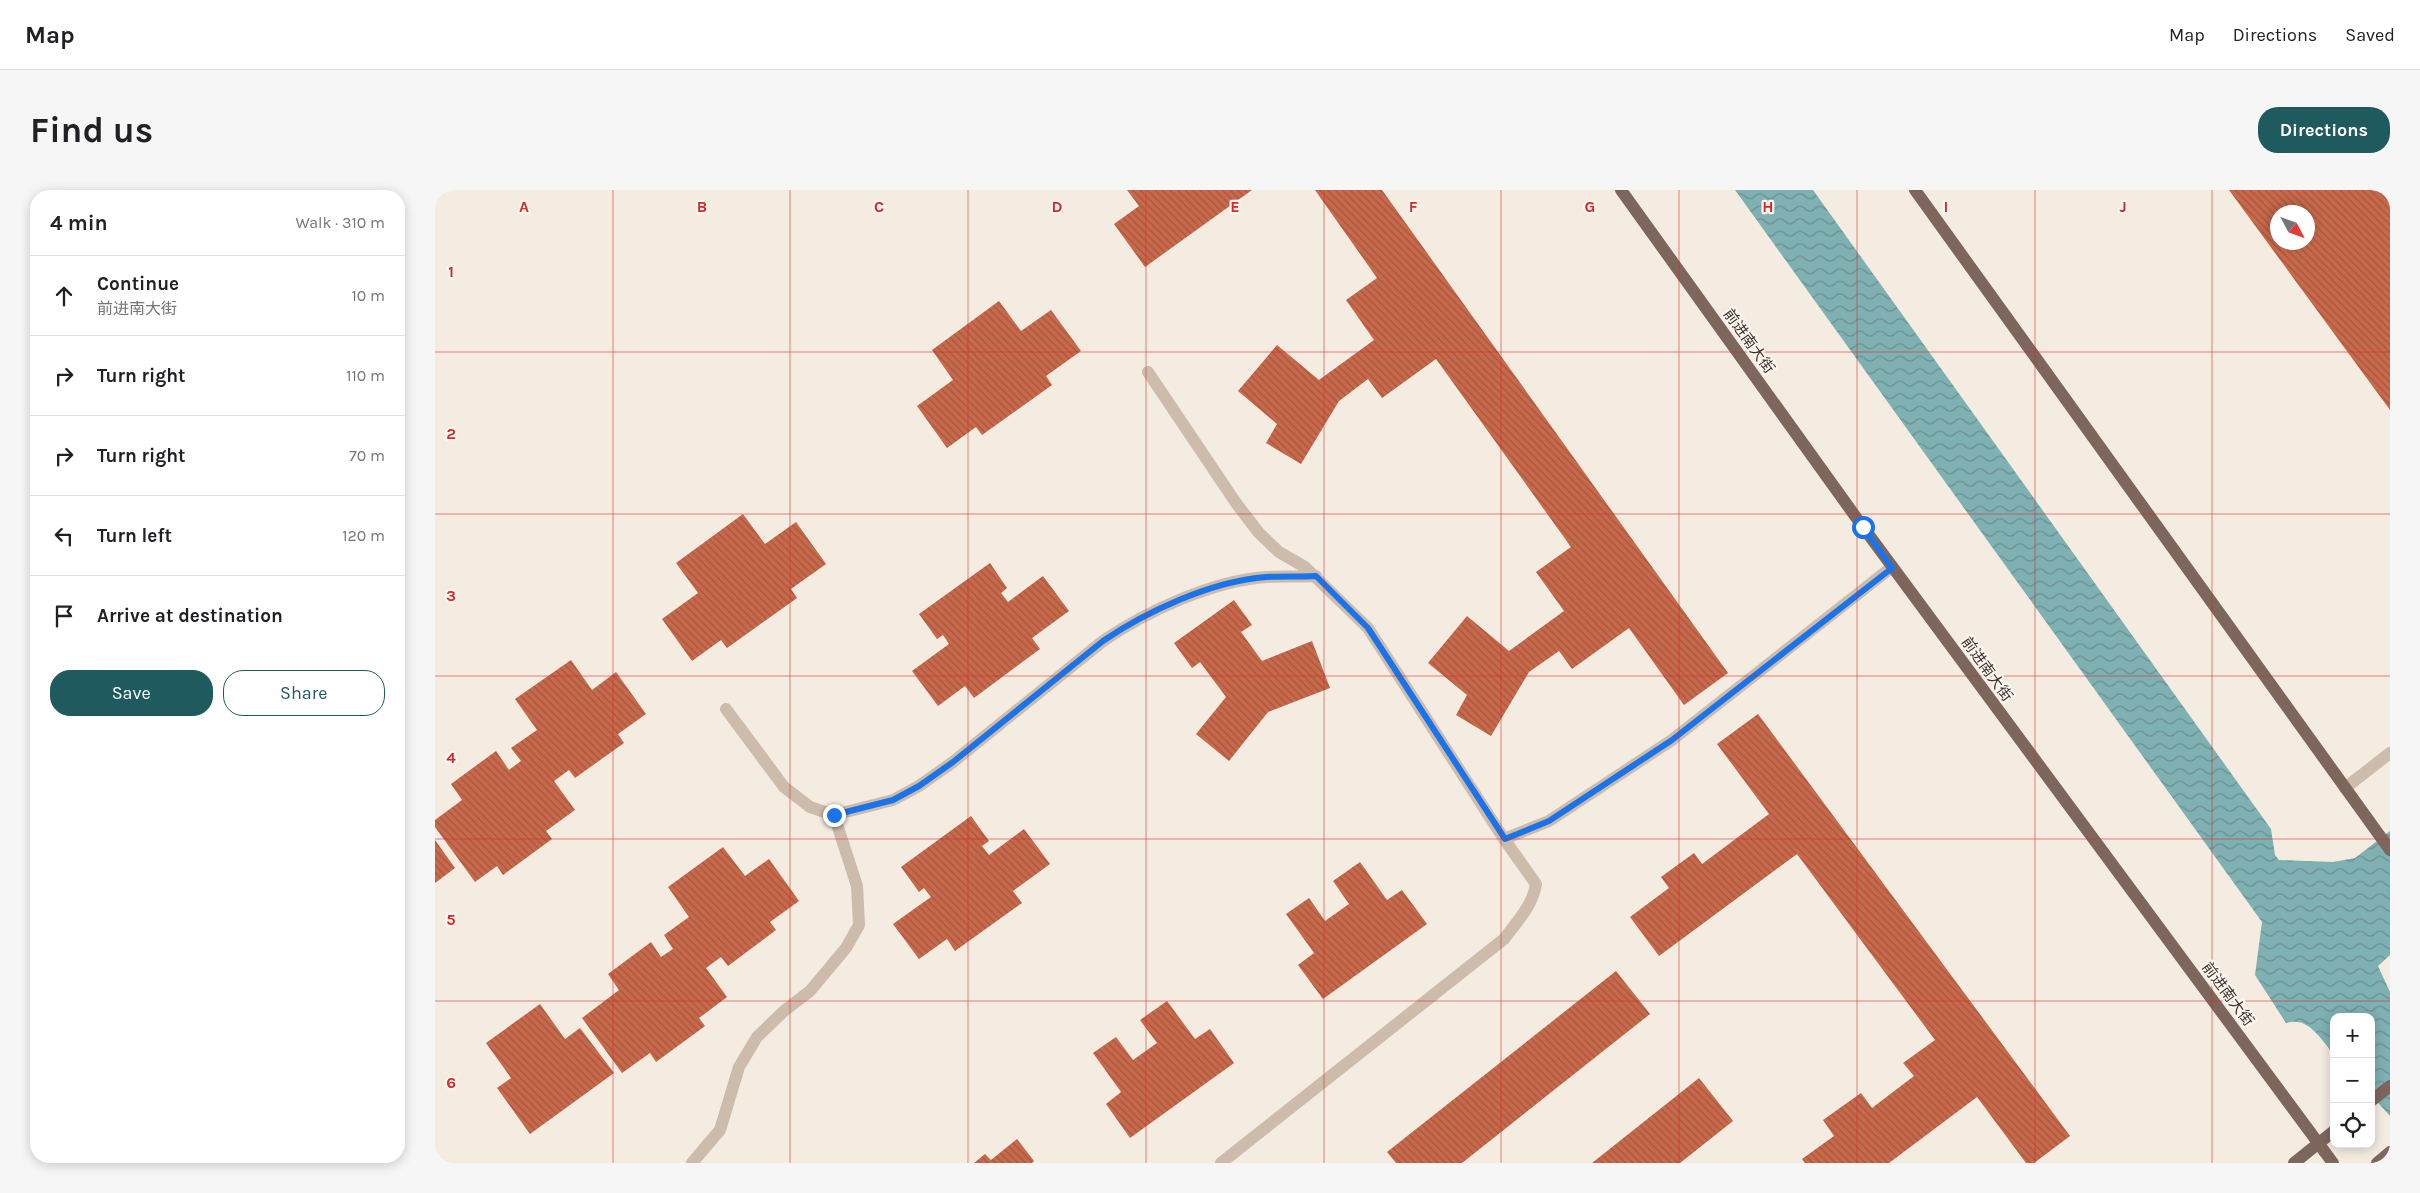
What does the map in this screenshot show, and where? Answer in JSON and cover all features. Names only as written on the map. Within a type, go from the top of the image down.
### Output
[{"type":"main road","name":"前进南大街","points":[[1621,190],[1892,568],[2333,1163]]},
{"type":"main road","points":[[1915,190],[2390,850]]},
{"type":"main road","points":[[2375,1098],[2390,1086]]},
{"type":"main road","points":[[2294,1163],[2330,1134]]},
{"type":"street","points":[[1148,372],[1236,503],[1259,533],[1279,552],[1305,567],[1316,576],[1368,628],[1535,884],[1534,894],[1504,939],[1221,1163]]},
{"type":"street","points":[[1505,839],[1549,821],[1672,740],[1892,568]]},
{"type":"street","points":[[726,709],[784,787],[810,807],[834,815],[893,800],[919,786],[953,762],[1103,641],[1124,627],[1187,595],[1264,577],[1316,576]]},
{"type":"street","points":[[2345,788],[2390,754]]},
{"type":"street","points":[[692,1163],[720,1130],[739,1067],[757,1037],[785,1011],[811,991],[846,948],[859,925],[857,886],[834,815]]},
{"type":"water","points":[[1735,190],[1813,190],[2271,829],[2275,855],[2279,860],[2333,862],[2355,858],[2390,831],[2390,955],[2378,966],[2390,992],[2390,1116],[2375,1099],[2375,1013],[2330,1013],[2330,1049],[2308,1026],[2294,1022],[2286,1023],[2255,975],[2262,922]]},
{"type":"building","points":[[1127,190],[1252,190],[1145,267],[1114,224],[1139,206]]},
{"type":"building","points":[[1315,190],[1382,190],[1728,673],[1684,705],[1629,628],[1572,669],[1559,651],[1529,672],[1491,736],[1456,715],[1467,695],[1428,663],[1467,616],[1509,651],[1564,611],[1536,572],[1571,547],[1436,359],[1382,398],[1368,379],[1339,401],[1301,464],[1266,443],[1277,424],[1238,391],[1277,345],[1319,380],[1374,340],[1346,300],[1377,278]]},
{"type":"building","points":[[2229,190],[2390,190],[2390,410],[2273,250],[2315,250],[2315,205],[2270,205],[2270,246]]},
{"type":"building","points":[[999,301],[1021,331],[1051,310],[1081,351],[1046,376],[1052,385],[982,435],[976,427],[947,448],[917,406],[953,380],[932,350]]},
{"type":"building","points":[[743,514],[765,544],[796,522],[826,564],[791,589],[797,598],[727,648],[721,640],[692,661],[662,619],[698,593],[676,563]]},
{"type":"building","points":[[990,563],[1007,588],[1001,593],[1008,602],[1043,576],[1069,611],[1032,638],[1040,649],[974,698],[965,686],[938,706],[912,671],[949,644],[943,635],[937,639],[919,614]]},
{"type":"building","points":[[1234,600],[1252,625],[1241,632],[1262,661],[1312,641],[1330,688],[1268,712],[1229,761],[1196,734],[1226,697],[1200,662],[1192,668],[1174,643]]},
{"type":"building","points":[[571,660],[592,690],[616,672],[646,714],[618,734],[624,743],[575,778],[569,770],[554,781],[575,810],[546,831],[552,839],[503,875],[497,866],[475,882],[435,827],[435,820],[462,800],[451,784],[496,751],[509,770],[521,761],[511,748],[537,730],[515,699]]},
{"type":"building","points":[[1758,714],[2070,1136],[2034,1163],[2026,1163],[1977,1097],[1889,1163],[1805,1163],[1802,1159],[1834,1136],[1823,1120],[1861,1093],[1872,1108],[1914,1076],[1903,1063],[1935,1040],[1797,854],[1659,956],[1630,917],[1669,888],[1661,877],[1694,853],[1702,864],[1769,814],[1717,744]]},
{"type":"building","points":[[971,816],[989,841],[982,846],[989,855],[1024,829],[1050,864],[1013,891],[1022,903],[955,951],[947,939],[919,959],[893,924],[931,897],[924,888],[919,892],[901,867]]},
{"type":"building","points":[[435,840],[455,868],[435,883]]},
{"type":"building","points":[[723,847],[745,876],[769,859],[799,901],[770,922],[776,930],[728,966],[721,957],[706,968],[727,997],[699,1018],[705,1026],[656,1062],[650,1053],[622,1073],[582,1018],[619,990],[608,974],[651,942],[661,957],[673,949],[664,935],[689,917],[668,887]]},
{"type":"building","points":[[1360,862],[1387,900],[1402,890],[1427,924],[1323,999],[1298,965],[1314,953],[1286,914],[1309,898],[1325,921],[1349,904],[1333,881]]},
{"type":"building","points":[[1616,971],[1650,1014],[1462,1163],[1396,1163],[1387,1152]]},
{"type":"building","points":[[1167,1001],[1195,1039],[1210,1029],[1234,1063],[1130,1138],[1106,1104],[1121,1092],[1093,1053],[1116,1037],[1133,1060],[1157,1043],[1140,1020]]},
{"type":"building","points":[[540,1004],[565,1039],[580,1028],[614,1073],[530,1134],[497,1088],[511,1078],[486,1043]]},
{"type":"building","points":[[1699,1078],[1733,1121],[1680,1163],[1592,1163]]},
{"type":"building","points":[[1017,1139],[1034,1161],[1032,1163],[974,1163],[985,1154],[991,1160]]},
{"type":"route","points":[[834,815],[893,800],[919,786],[953,762],[1103,641],[1124,627],[1187,595],[1264,577],[1316,576],[1368,628],[1505,839],[1549,821],[1672,740],[1892,568],[1863,527]]}]
